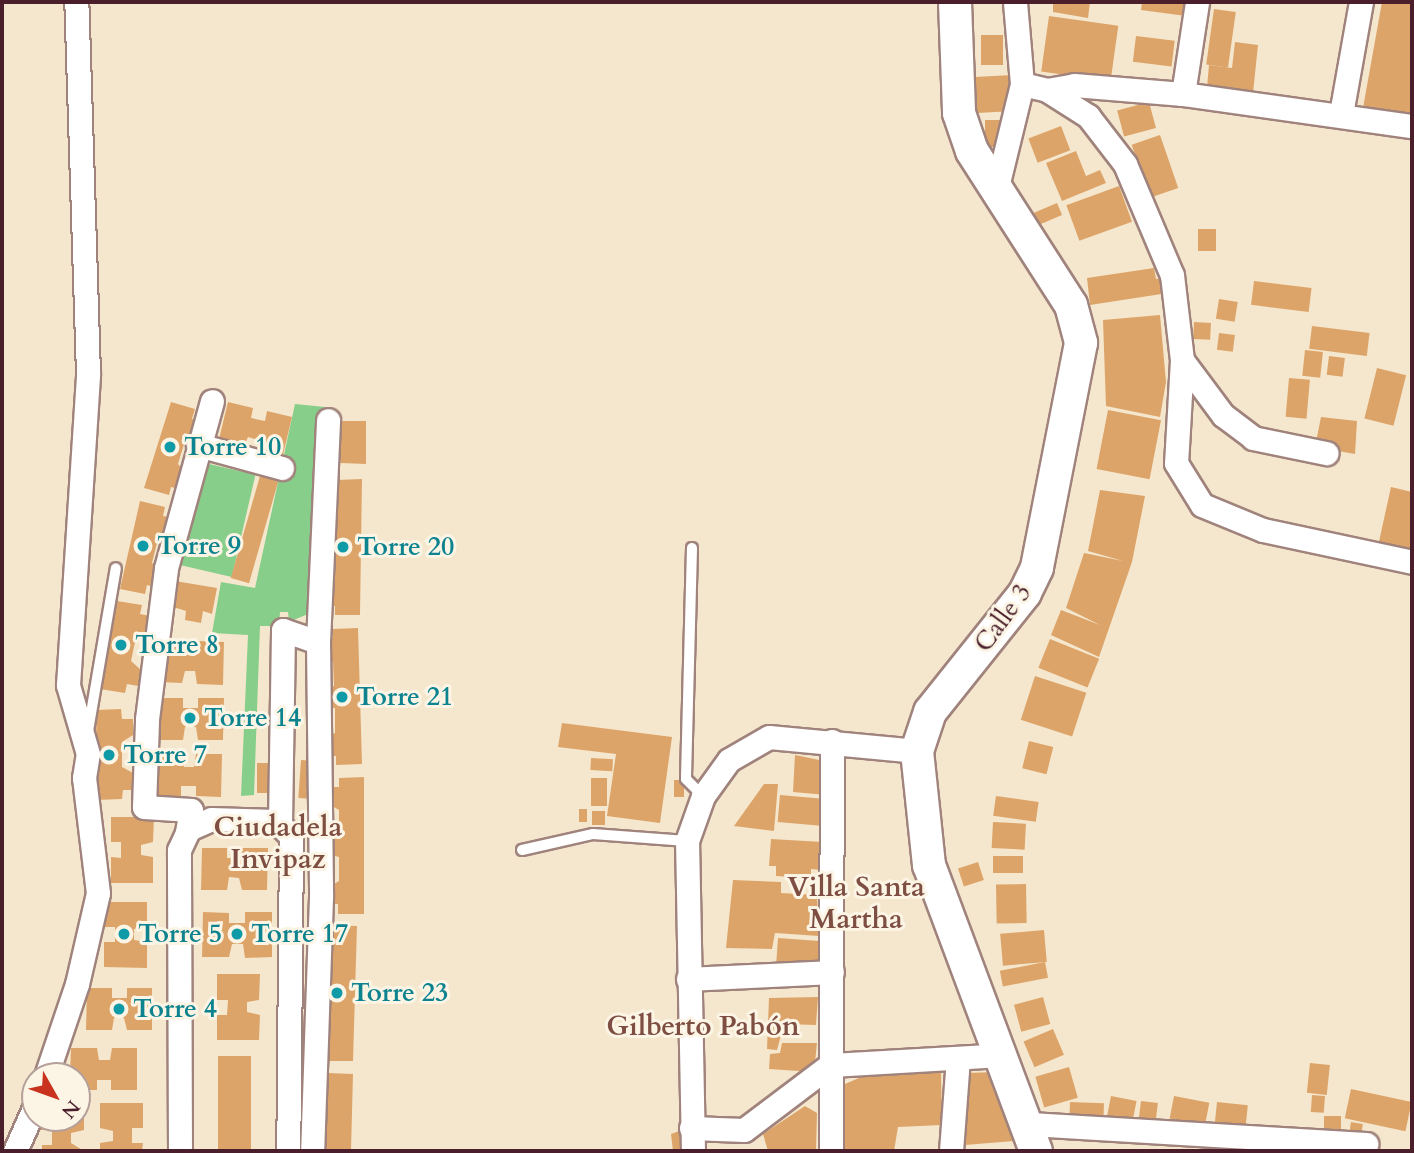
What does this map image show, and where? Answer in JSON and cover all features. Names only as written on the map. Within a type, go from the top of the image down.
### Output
[{"type":"street","points":[[51,1062],[77,985],[97,893],[84,778],[88,754],[68,685],[88,374],[76,2]]},
{"type":"street","name":"Calle 3","points":[[955,2],[959,113],[995,195],[1071,305],[1081,343],[1037,568],[1025,593],[930,712],[917,751],[929,866],[1003,1055],[1032,1138]]},
{"type":"street","points":[[995,195],[1022,84],[1016,2]]},
{"type":"street","points":[[1183,94],[1197,2]]},
{"type":"street","points":[[1341,114],[1361,2]]},
{"type":"street","points":[[1022,84],[1047,90],[1088,116],[1125,164],[1172,275],[1182,360],[1176,463],[1202,505],[1263,530],[1412,562]]},
{"type":"street","points":[[1047,90],[1074,85],[1183,94],[1412,126]]},
{"type":"street","points":[[1182,360],[1223,415],[1253,438],[1326,453]]},
{"type":"street","points":[[180,1151],[179,850],[187,832],[191,810],[144,807],[144,795],[155,630],[198,445],[212,401]]},
{"type":"street","points":[[312,1151],[321,883],[318,642],[328,420]]},
{"type":"street","points":[[198,445],[282,468]]},
{"type":"street","points":[[283,630],[319,613]]},
{"type":"street","points":[[283,630],[318,642]]},
{"type":"street","points":[[283,630],[280,823],[292,843],[288,1151]]},
{"type":"street","points":[[692,1151],[687,841],[702,796],[729,760],[769,737],[917,751]]},
{"type":"street","points":[[831,1151],[832,741]]},
{"type":"street","points":[[187,832],[211,819],[280,823]]},
{"type":"street","points":[[688,979],[832,972]]},
{"type":"street","points":[[691,1128],[744,1130],[830,1065],[1003,1055]]},
{"type":"street","points":[[951,1151],[958,1058]]},
{"type":"street","points":[[15,1151],[23,1132]]},
{"type":"street","points":[[1032,1138],[1366,1144]]},
{"type":"lane","points":[[692,548],[687,779],[702,796]]},
{"type":"lane","points":[[88,754],[94,672],[116,568]]},
{"type":"lane","points":[[522,850],[593,834],[687,841]]},
{"type":"green space","points":[[295,404],[325,407],[315,611],[289,622],[288,612],[280,612],[279,626],[260,626],[254,795],[241,796],[248,635],[212,633],[221,582],[255,588]]},
{"type":"green space","points":[[196,461],[255,475],[232,577],[172,563]]},
{"type":"building","points":[[1053,2],[1090,2],[1088,18],[1053,12]]},
{"type":"building","points":[[1142,2],[1188,2],[1186,16],[1141,10]]},
{"type":"building","points":[[1382,2],[1412,2],[1412,116],[1363,108]]},
{"type":"building","points":[[1214,9],[1236,12],[1228,68],[1206,64]]},
{"type":"building","points":[[1049,16],[1118,26],[1111,81],[1041,71]]},
{"type":"building","points":[[981,35],[1003,35],[1003,65],[981,65]]},
{"type":"building","points":[[1136,36],[1175,41],[1172,67],[1133,62]]},
{"type":"building","points":[[1235,42],[1258,45],[1253,93],[1207,87],[1209,65],[1232,68]]},
{"type":"building","points":[[1012,75],[1014,111],[977,113],[975,77]]},
{"type":"building","points":[[1149,102],[1156,128],[1124,137],[1117,111]]},
{"type":"building","points":[[985,120],[1005,120],[1005,147],[985,147]]},
{"type":"building","points":[[1061,126],[1070,150],[1038,163],[1028,139]]},
{"type":"building","points":[[1160,135],[1178,188],[1150,198],[1132,145]]},
{"type":"building","points":[[1076,151],[1086,176],[1100,170],[1106,183],[1062,201],[1046,163]]},
{"type":"building","points":[[1119,186],[1132,222],[1079,241],[1066,205]]},
{"type":"building","points":[[1057,203],[1062,215],[1039,225],[1034,213]]},
{"type":"building","points":[[1198,229],[1216,229],[1216,251],[1198,251]]},
{"type":"building","points":[[1154,268],[1156,279],[1166,278],[1168,293],[1090,305],[1087,278]]},
{"type":"building","points":[[1254,281],[1312,288],[1309,312],[1251,305]]},
{"type":"building","points":[[1219,299],[1238,302],[1235,322],[1216,319]]},
{"type":"building","points":[[1160,315],[1166,382],[1160,417],[1106,406],[1103,320]]},
{"type":"building","points":[[1194,322],[1211,323],[1210,340],[1193,339]]},
{"type":"building","points":[[1312,326],[1370,333],[1367,356],[1309,349]]},
{"type":"building","points":[[1219,333],[1235,335],[1233,352],[1217,350]]},
{"type":"building","points":[[1305,350],[1323,352],[1320,378],[1302,376]]},
{"type":"building","points":[[1329,356],[1345,358],[1343,377],[1327,375]]},
{"type":"building","points":[[1377,368],[1406,375],[1394,426],[1364,418]]},
{"type":"building","points":[[1289,378],[1310,380],[1307,419],[1286,417]]},
{"type":"building","name":"Torre 10","points":[[171,402],[195,409],[192,419],[203,422],[198,438],[185,441],[178,464],[187,474],[182,490],[171,487],[169,495],[144,488]]},
{"type":"building","points":[[228,402],[253,408],[251,418],[265,421],[267,411],[292,417],[282,459],[257,453],[258,440],[248,437],[243,449],[218,443]]},
{"type":"building","points":[[1108,410],[1161,420],[1150,479],[1097,469]]},
{"type":"building","points":[[1321,417],[1357,421],[1355,454],[1315,447]]},
{"type":"building","points":[[341,421],[366,421],[366,464],[341,463],[338,447],[330,447],[330,430],[341,430]]},
{"type":"building","points":[[260,476],[278,481],[249,583],[231,578]]},
{"type":"building","name":"Torre 20","points":[[362,479],[360,615],[335,615],[335,606],[324,606],[324,589],[335,583],[336,480]]},
{"type":"building","points":[[1391,487],[1412,492],[1412,555],[1378,546]]},
{"type":"building","points":[[1100,490],[1145,496],[1132,562],[1099,657],[1051,635],[1061,610],[1100,625],[1066,608],[1084,553],[1123,561],[1088,551]]},
{"type":"building","name":"Torre 9","points":[[140,501],[165,507],[163,516],[174,518],[170,535],[158,539],[152,563],[162,572],[158,588],[147,585],[145,594],[120,589]]},
{"type":"building","points":[[175,581],[217,588],[212,614],[203,611],[201,623],[185,620],[186,611],[170,606]]},
{"type":"building","name":"Torre 8","points":[[117,601],[142,605],[140,614],[151,616],[148,632],[136,637],[131,661],[141,670],[138,686],[127,684],[125,693],[100,689]]},
{"type":"building","name":"Torre 21","points":[[358,628],[362,764],[336,765],[336,756],[325,756],[324,739],[335,733],[335,708],[323,706],[323,689],[334,686],[333,662],[322,655],[321,639],[333,638],[332,629]]},
{"type":"building","points":[[1050,639],[1099,659],[1088,688],[1038,668]]},
{"type":"building","points":[[159,640],[184,641],[184,651],[199,652],[199,641],[224,642],[223,685],[197,684],[195,671],[185,671],[182,683],[157,682]]},
{"type":"building","points":[[1035,676],[1086,693],[1072,736],[1021,720]]},
{"type":"building","name":"Torre 14","points":[[158,698],[183,698],[183,708],[198,708],[198,698],[224,698],[223,740],[198,740],[196,727],[185,727],[183,740],[157,740]]},
{"type":"building","name":"Torre 7","points":[[121,709],[122,719],[133,719],[133,735],[122,742],[122,767],[133,773],[134,790],[123,790],[122,799],[97,800],[96,710]]},
{"type":"building","points":[[562,723],[672,737],[660,823],[607,816],[616,754],[558,747]]},
{"type":"building","points":[[1029,741],[1053,747],[1046,774],[1022,768]]},
{"type":"building","points":[[156,754],[181,754],[184,767],[194,767],[196,754],[222,754],[221,797],[196,796],[196,786],[181,786],[181,796],[155,796]]},
{"type":"building","points":[[795,755],[824,761],[826,795],[793,792]]},
{"type":"building","points":[[591,758],[613,759],[612,771],[590,770]]},
{"type":"building","points":[[301,760],[316,761],[313,799],[298,798]]},
{"type":"building","points":[[257,763],[274,763],[274,793],[257,793]]},
{"type":"building","points":[[364,777],[364,914],[338,914],[338,904],[327,904],[327,888],[339,881],[339,857],[327,854],[327,837],[339,835],[339,810],[327,803],[327,787],[339,787],[339,778]]},
{"type":"building","points":[[591,778],[607,778],[607,806],[591,806]]},
{"type":"building","points":[[674,780],[684,780],[684,797],[674,797]]},
{"type":"building","points":[[764,784],[778,784],[774,831],[734,826]]},
{"type":"building","points":[[780,795],[823,799],[820,826],[778,822]]},
{"type":"building","points":[[996,796],[1039,802],[1036,822],[993,816]]},
{"type":"building","points":[[579,809],[587,809],[587,822],[579,822]]},
{"type":"building","points":[[592,811],[605,811],[605,825],[592,825]]},
{"type":"building","points":[[111,817],[154,817],[153,842],[141,845],[141,855],[153,857],[153,883],[111,883],[111,857],[121,858],[121,842],[111,842]]},
{"type":"building","points":[[993,822],[1026,824],[1025,850],[992,848]]},
{"type":"building","points":[[771,839],[823,842],[821,870],[811,869],[811,878],[776,876],[776,866],[769,866]]},
{"type":"building","points":[[202,848],[227,848],[227,858],[242,858],[242,848],[268,848],[267,890],[242,890],[239,878],[229,877],[227,890],[201,890]]},
{"type":"building","points":[[993,856],[1023,856],[1023,873],[993,873]]},
{"type":"building","points":[[978,862],[984,880],[964,887],[958,868]]},
{"type":"building","points":[[733,880],[781,882],[781,893],[817,895],[819,936],[775,933],[772,949],[726,948]]},
{"type":"building","points":[[1026,884],[1027,923],[997,924],[996,885]]},
{"type":"building","name":"Torre 5","points":[[105,902],[147,902],[147,927],[134,929],[134,940],[147,942],[147,968],[104,967],[104,942],[115,942],[115,927],[104,927]]},
{"type":"building","name":"Torre 17","points":[[203,912],[229,913],[229,923],[245,923],[245,912],[272,912],[272,957],[245,958],[243,944],[232,944],[229,957],[202,957]]},
{"type":"building","name":"Torre 23","points":[[331,925],[357,926],[353,1061],[328,1061],[328,1051],[317,1051],[328,1028],[329,1004],[330,957],[320,934],[331,934]]},
{"type":"building","points":[[1044,930],[1047,962],[1003,966],[1000,934]]},
{"type":"building","points":[[778,938],[823,941],[821,969],[776,966]]},
{"type":"building","points":[[1045,962],[1048,978],[1003,986],[1000,971]]},
{"type":"building","points":[[217,974],[260,974],[259,1000],[247,1002],[247,1012],[260,1015],[259,1040],[217,1040],[217,1015],[227,1015],[228,1000],[217,1000]]},
{"type":"building","name":"Torre 4","points":[[87,988],[112,988],[112,998],[127,998],[127,988],[152,988],[152,1030],[127,1030],[124,1018],[114,1018],[112,1030],[86,1030]]},
{"type":"building","points":[[818,997],[816,1025],[784,1024],[777,1050],[767,1049],[769,998]]},
{"type":"building","points":[[1043,997],[1050,1024],[1021,1032],[1014,1005]]},
{"type":"building","points":[[1053,1029],[1064,1055],[1034,1067],[1024,1042]]},
{"type":"building","points":[[782,1043],[817,1043],[814,1072],[769,1069],[770,1054],[780,1053]]},
{"type":"building","points":[[71,1048],[97,1048],[99,1060],[110,1060],[112,1048],[137,1048],[137,1090],[111,1090],[111,1080],[97,1080],[97,1090],[91,1090],[91,1062],[70,1062]]},
{"type":"building","points":[[218,1056],[251,1056],[251,1151],[218,1151]]},
{"type":"building","points":[[1310,1063],[1330,1065],[1327,1095],[1307,1093]]},
{"type":"building","points":[[1069,1067],[1078,1098],[1044,1107],[1035,1077]]},
{"type":"building","points":[[875,1071],[941,1072],[942,1125],[898,1127],[894,1151],[843,1151],[845,1084]]},
{"type":"building","points":[[997,1072],[1014,1141],[965,1145],[965,1073]]},
{"type":"building","points":[[328,1073],[353,1074],[351,1151],[313,1151],[325,1130],[326,1105],[316,1082],[327,1082]]},
{"type":"building","points":[[1351,1089],[1412,1102],[1405,1131],[1345,1118]]},
{"type":"building","points":[[1312,1095],[1325,1096],[1324,1113],[1311,1112]]},
{"type":"building","points":[[1111,1096],[1137,1101],[1133,1122],[1107,1117]]},
{"type":"building","points":[[1174,1096],[1209,1103],[1205,1125],[1170,1119]]},
{"type":"building","points":[[1141,1101],[1158,1103],[1155,1123],[1139,1121]]},
{"type":"building","points":[[1070,1102],[1104,1103],[1103,1124],[1069,1123]]},
{"type":"building","points":[[1217,1102],[1248,1105],[1246,1126],[1215,1123]]},
{"type":"building","points":[[100,1103],[143,1103],[143,1128],[132,1128],[132,1143],[143,1143],[142,1151],[100,1151],[100,1143],[113,1141],[113,1131],[100,1128]]},
{"type":"building","points":[[805,1106],[817,1113],[816,1151],[768,1151],[763,1134]]},
{"type":"building","points":[[1324,1116],[1341,1116],[1341,1131],[1324,1131]]},
{"type":"building","points":[[1351,1122],[1363,1124],[1360,1140],[1348,1138]]},
{"type":"building","points":[[682,1130],[684,1151],[673,1151],[671,1134]]},
{"type":"building","points":[[52,1132],[75,1132],[71,1133],[71,1143],[84,1151],[42,1151],[42,1145],[52,1145]]},
{"type":"place","name":"Torre 10","points":[[170,447]]},
{"type":"place","name":"Torre 9","points":[[143,546]]},
{"type":"place","name":"Torre 20","points":[[343,547]]},
{"type":"place","name":"Torre 8","points":[[121,645]]},
{"type":"place","name":"Torre 21","points":[[342,697]]},
{"type":"place","name":"Torre 14","points":[[190,718]]},
{"type":"place","name":"Torre 7","points":[[109,755]]},
{"type":"place","name":"Torre 5","points":[[124,934]]},
{"type":"place","name":"Torre 17","points":[[237,934]]},
{"type":"place","name":"Torre 23","points":[[337,993]]},
{"type":"place","name":"Torre 4","points":[[119,1009]]},
{"type":"district","name":"Ciudadela Invipaz","points":[[278,843]]},
{"type":"district","name":"Villa Santa Martha","points":[[856,903]]},
{"type":"district","name":"Gilberto Pabón","points":[[703,1026]]}]
